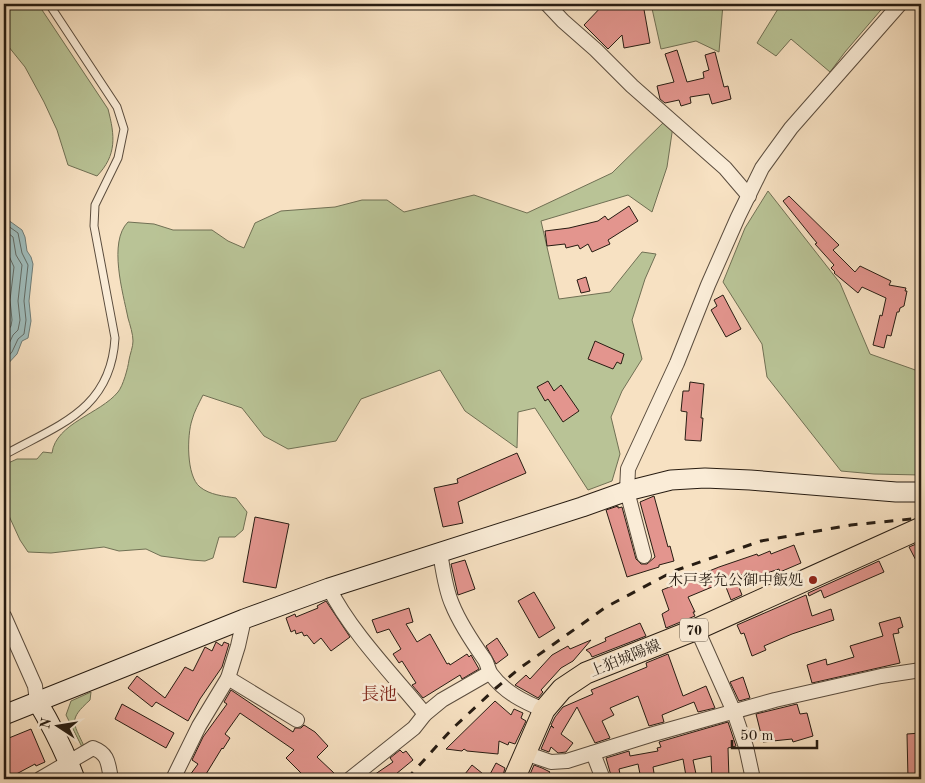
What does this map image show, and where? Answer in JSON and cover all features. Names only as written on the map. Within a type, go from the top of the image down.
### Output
[{"type":"main road","name":"上狛城陽線","points":[[514,779],[544,710],[562,688],[586,673],[697,629],[921,528]]},
{"type":"street","points":[[547,4],[632,86],[725,168],[749,196]]},
{"type":"street","points":[[644,556],[627,491],[628,469],[749,196],[762,168],[791,128],[900,4]]},
{"type":"street","points":[[4,715],[244,619],[329,588],[627,491],[671,480],[705,478],[750,480],[896,492],[921,492]]},
{"type":"street","points":[[440,552],[444,578],[452,604],[470,638],[488,666],[489,673],[524,702],[544,710]]},
{"type":"street","points":[[329,588],[346,616],[425,714]]},
{"type":"street","points":[[4,616],[35,686],[37,701],[72,771]]},
{"type":"street","points":[[173,779],[199,726],[228,678],[244,619]]},
{"type":"street","points":[[697,629],[734,712],[746,747],[753,779]]},
{"type":"street","points":[[525,753],[551,762],[567,761],[774,700],[881,676],[921,670]]},
{"type":"street","points":[[350,779],[414,728],[425,714],[442,700],[489,673]]},
{"type":"street","points":[[228,678],[297,720]]},
{"type":"street","points":[[40,779],[72,771],[93,748],[101,751],[106,757],[111,779]]},
{"type":"street","points":[[593,753],[603,779]]},
{"type":"lane","points":[[4,455],[76,415],[88,405],[99,392],[107,378],[114,350],[114,338],[94,226],[94,214],[99,195],[118,158],[124,129],[117,107],[48,4]]},
{"type":"green space","points":[[4,4],[38,4],[108,109],[113,145],[104,168],[97,176],[68,165],[57,130],[44,102],[25,67],[4,41]]},
{"type":"green space","points":[[651,4],[723,4],[719,52],[696,41],[661,49]]},
{"type":"green space","points":[[781,4],[886,4],[830,72],[791,39],[776,56],[757,43]]},
{"type":"green space","points":[[667,119],[673,126],[667,167],[652,212],[628,195],[541,221],[559,299],[610,292],[642,252],[656,254],[645,279],[632,320],[642,359],[622,391],[611,417],[620,454],[612,481],[588,490],[535,408],[518,412],[517,448],[465,411],[440,370],[361,399],[336,441],[288,449],[264,436],[242,408],[203,395],[190,427],[189,455],[195,482],[204,490],[236,498],[247,512],[243,530],[235,537],[219,537],[213,558],[205,561],[191,560],[161,556],[146,549],[119,551],[104,547],[51,553],[28,552],[20,540],[4,505],[4,465],[17,459],[37,459],[43,452],[52,453],[55,443],[61,434],[110,400],[120,389],[125,377],[133,346],[133,338],[121,282],[118,255],[122,231],[128,222],[154,224],[173,230],[212,230],[228,241],[244,248],[255,223],[281,211],[335,207],[362,200],[387,200],[404,212],[474,195],[527,213],[612,173]]},
{"type":"green space","points":[[768,191],[840,283],[870,354],[921,372],[921,475],[841,471],[767,377],[762,344],[723,282],[745,228]]},
{"type":"green space","points":[[91,692],[90,700],[78,712],[75,722],[77,732],[84,746],[82,747],[66,715],[71,701]]},
{"type":"water","points":[[4,217],[22,230],[27,251],[33,264],[29,301],[31,321],[28,338],[22,341],[17,354],[4,368]]},
{"type":"building","points":[[604,4],[643,4],[650,43],[624,48],[622,35],[608,49],[584,25]]},
{"type":"building","points":[[677,50],[687,82],[704,78],[703,72],[709,70],[705,55],[715,52],[724,87],[728,86],[731,99],[712,104],[709,94],[690,97],[691,103],[681,106],[679,100],[665,103],[660,99],[657,86],[674,82],[665,54]]},
{"type":"building","points":[[789,196],[839,245],[833,250],[855,272],[860,266],[891,281],[889,285],[906,288],[904,306],[897,312],[891,336],[887,335],[884,348],[873,345],[886,298],[862,287],[858,293],[834,273],[831,268],[834,265],[815,244],[817,243],[783,201]]},
{"type":"building","points":[[629,206],[638,221],[608,240],[610,244],[592,252],[588,244],[580,249],[578,245],[566,248],[565,244],[547,246],[545,231],[569,228],[598,221],[605,216],[608,220]]},
{"type":"building","points":[[586,277],[590,291],[581,293],[577,280]]},
{"type":"building","points":[[723,295],[741,329],[726,337],[711,310],[717,306],[714,300]]},
{"type":"building","points":[[595,341],[624,354],[621,364],[617,362],[613,369],[588,359]]},
{"type":"building","points":[[548,381],[554,391],[561,385],[579,411],[563,422],[548,399],[545,401],[537,387]]},
{"type":"building","points":[[690,382],[704,384],[701,441],[685,440],[687,412],[681,411],[683,391],[689,391]]},
{"type":"building","points":[[517,453],[526,473],[458,502],[463,523],[443,527],[434,488],[458,483],[457,479]]},
{"type":"building","points":[[654,496],[668,547],[670,546],[674,561],[627,577],[606,510],[618,506],[618,508],[622,507],[636,559],[641,564],[647,564],[655,557],[640,502]]},
{"type":"building","points":[[255,517],[289,524],[276,588],[243,582]]},
{"type":"building","points":[[921,542],[921,570],[909,547]]},
{"type":"building","points":[[794,545],[801,563],[780,572],[779,569],[755,577],[753,571],[735,577],[742,595],[731,600],[724,582],[688,597],[695,616],[666,628],[662,614],[669,610],[662,590],[757,554],[758,556],[770,551],[771,554]]},
{"type":"building","points":[[465,560],[475,589],[458,595],[451,564]]},
{"type":"building","points":[[879,561],[884,572],[824,598],[821,590],[809,596],[808,593]]},
{"type":"building","points":[[534,592],[555,628],[539,638],[518,601]]},
{"type":"building","points":[[806,595],[812,616],[831,609],[834,620],[764,646],[766,650],[752,656],[744,633],[741,634],[737,625]]},
{"type":"building","points":[[326,601],[350,637],[331,651],[321,638],[314,644],[302,632],[296,634],[295,630],[291,632],[286,618],[295,614],[296,617],[318,608],[317,606]]},
{"type":"building","points":[[409,608],[413,622],[406,624],[417,642],[430,634],[447,664],[449,663],[450,665],[467,654],[469,657],[471,655],[479,669],[462,679],[460,675],[423,698],[412,685],[416,683],[402,661],[399,663],[393,654],[401,649],[389,629],[377,633],[372,620]]},
{"type":"building","points":[[900,617],[903,627],[898,629],[899,633],[893,634],[900,663],[812,683],[807,665],[826,659],[827,665],[854,657],[850,646],[883,636],[879,623]]},
{"type":"building","points":[[640,623],[646,636],[592,657],[586,650],[606,641],[605,638]]},
{"type":"building","points":[[497,638],[508,655],[496,664],[486,646]]},
{"type":"building","points":[[591,640],[573,661],[561,668],[541,690],[543,692],[538,698],[515,685],[526,675],[530,679],[552,655],[568,646],[570,649]]},
{"type":"building","points":[[216,642],[222,646],[224,642],[229,644],[222,667],[200,699],[188,721],[156,702],[152,707],[128,688],[137,676],[165,698],[185,667],[193,671],[205,647],[212,651]]},
{"type":"building","points":[[668,654],[683,696],[706,686],[715,708],[698,712],[694,702],[662,715],[664,722],[649,726],[638,696],[610,708],[614,715],[602,721],[610,738],[595,743],[577,707],[561,734],[573,743],[566,752],[558,753],[551,747],[549,752],[541,749],[551,726],[554,728],[551,725],[555,717],[563,707],[593,694],[591,690],[647,667],[646,663]]},
{"type":"building","points":[[743,677],[750,698],[739,701],[730,682]]},
{"type":"building","points":[[231,690],[293,732],[295,728],[301,728],[304,725],[315,732],[328,746],[317,757],[334,773],[328,779],[307,779],[286,758],[294,750],[240,713],[225,734],[230,738],[203,779],[187,779],[198,764],[192,760],[203,737],[227,704],[224,702]]},
{"type":"building","points":[[495,701],[511,715],[514,709],[523,713],[521,718],[526,721],[515,744],[509,742],[508,745],[499,741],[498,754],[467,751],[464,749],[462,751],[446,749]]},
{"type":"building","points":[[122,704],[174,733],[166,748],[115,719]]},
{"type":"building","points":[[797,704],[800,714],[807,713],[813,736],[793,742],[792,739],[763,742],[756,714]]},
{"type":"building","points":[[728,722],[736,746],[728,748],[729,779],[712,779],[711,756],[693,760],[696,774],[686,776],[683,759],[653,767],[655,779],[641,779],[638,764],[619,769],[621,779],[612,779],[606,758],[629,751],[630,756],[658,751],[657,748],[661,747],[659,742]]},
{"type":"building","points":[[31,729],[45,762],[36,766],[35,764],[4,779],[4,762],[8,759],[4,750],[4,740]]},
{"type":"building","points":[[921,733],[921,779],[908,779],[907,734]]},
{"type":"building","points":[[400,750],[403,753],[406,751],[413,760],[396,774],[397,776],[393,779],[368,779],[393,762],[390,758]]},
{"type":"building","points":[[496,763],[505,768],[502,779],[470,779],[465,774],[472,765],[488,778]]},
{"type":"building","points":[[534,765],[550,772],[545,779],[528,779]]},
{"type":"railway","points":[[407,779],[452,729],[520,668],[606,607],[674,571],[761,541],[851,525],[921,518]]},
{"type":"place","name":"木戸孝允公御中飯処","points":[[813,580]]},
{"type":"district","name":"長池","points":[[379,694]]}]
